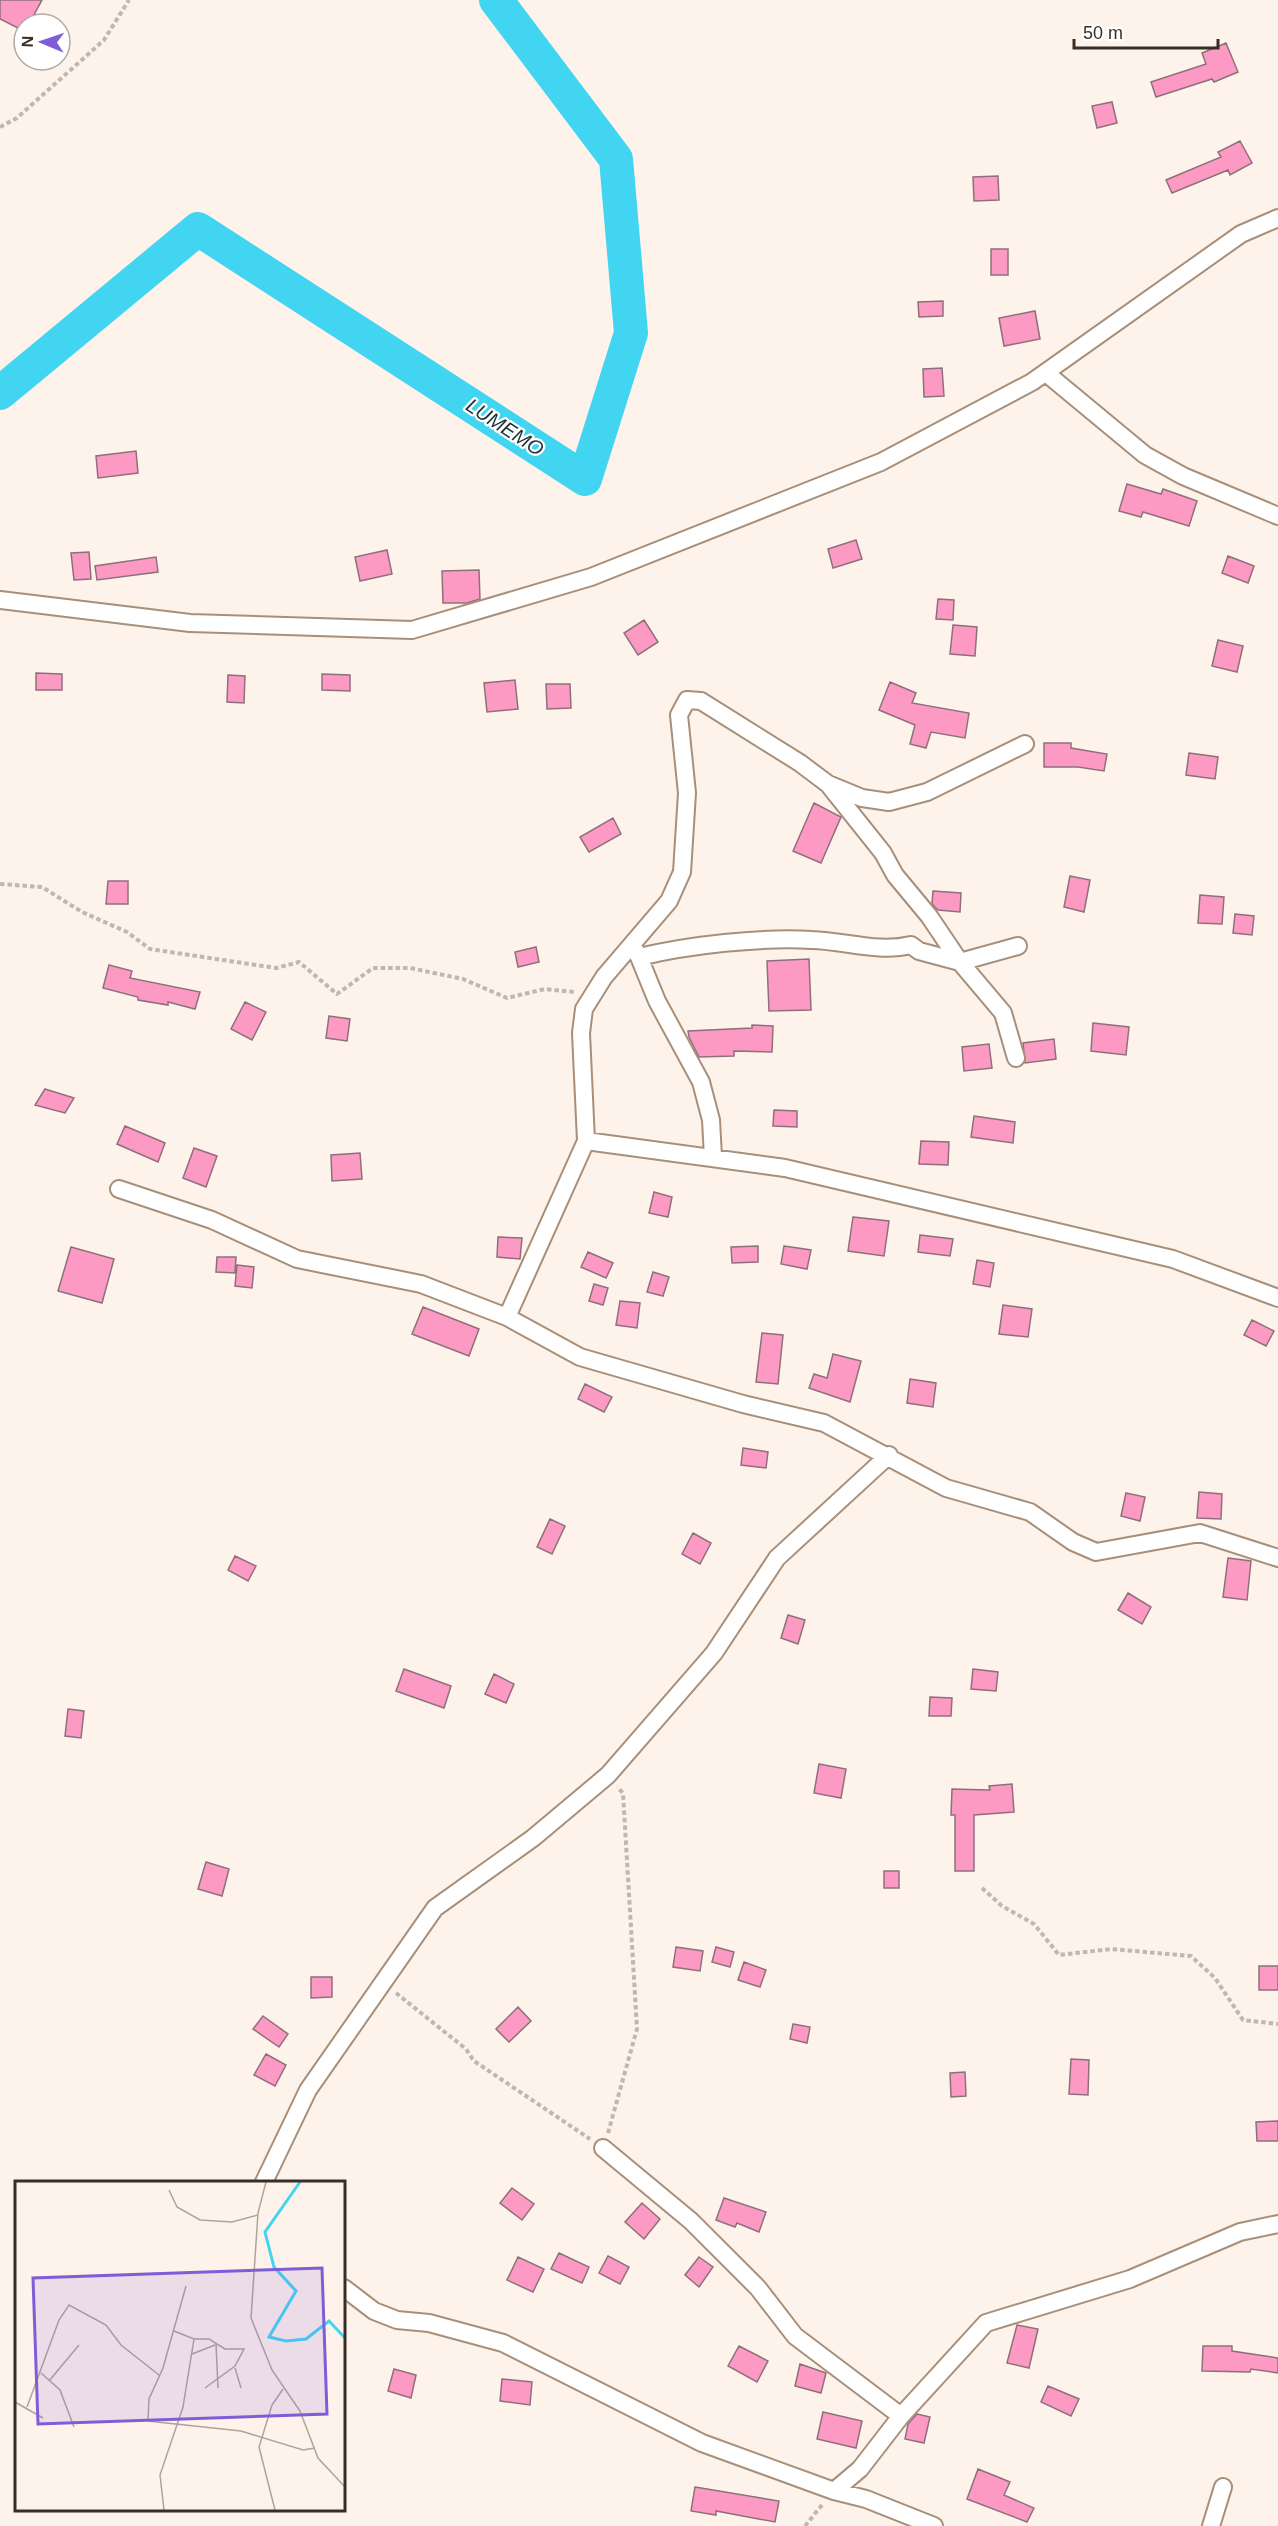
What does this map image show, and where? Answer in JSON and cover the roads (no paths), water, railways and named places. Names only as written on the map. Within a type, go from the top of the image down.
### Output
[{"type":"street","points":[[0,600],[190,623],[412,630],[591,577],[881,462],[1046,372],[1241,234],[1278,218]]},
{"type":"street","points":[[1046,372],[1145,455],[1183,476],[1278,516]]},
{"type":"street","points":[[507,1317],[586,1141],[581,1033],[584,1009],[604,977],[636,952],[669,902],[682,872],[687,793],[679,715],[687,700],[701,701],[800,763],[828,784],[862,798],[889,802],[927,792],[1024,744]]},
{"type":"street","points":[[828,784],[883,853],[895,875],[929,916],[960,962],[1003,1012],[1016,1058]]},
{"type":"street","points":[[636,952],[780,938],[824,940],[891,950],[911,945],[919,951],[960,962],[1018,946]]},
{"type":"street","points":[[636,952],[657,1001],[701,1082],[711,1120],[713,1157]]},
{"type":"street","points":[[586,1141],[785,1168],[1173,1259],[1278,1298]]},
{"type":"street","points":[[119,1189],[212,1220],[297,1259],[421,1284],[507,1317],[580,1358],[743,1404],[824,1423],[889,1455],[946,1488],[1030,1512],[1073,1542],[1096,1552],[1200,1533],[1278,1558]]},
{"type":"street","points":[[264,2181],[308,2090],[435,1908],[533,1838],[608,1775],[714,1653],[777,1558],[889,1455]]},
{"type":"street","points":[[603,2148],[691,2221],[758,2288],[795,2336],[901,2416]]},
{"type":"street","points":[[834,2491],[860,2469],[901,2416],[986,2323],[1130,2279],[1240,2232],[1278,2224]]},
{"type":"street","points":[[345,2289],[374,2311],[397,2320],[429,2323],[503,2343],[702,2444],[834,2491],[866,2499],[934,2526]]},
{"type":"street","points":[[1211,2526],[1223,2487]]},
{"type":"waterway","name":"LUMEMO","points":[[0,393],[198,229],[585,479],[631,333],[616,159],[496,0]]}]
